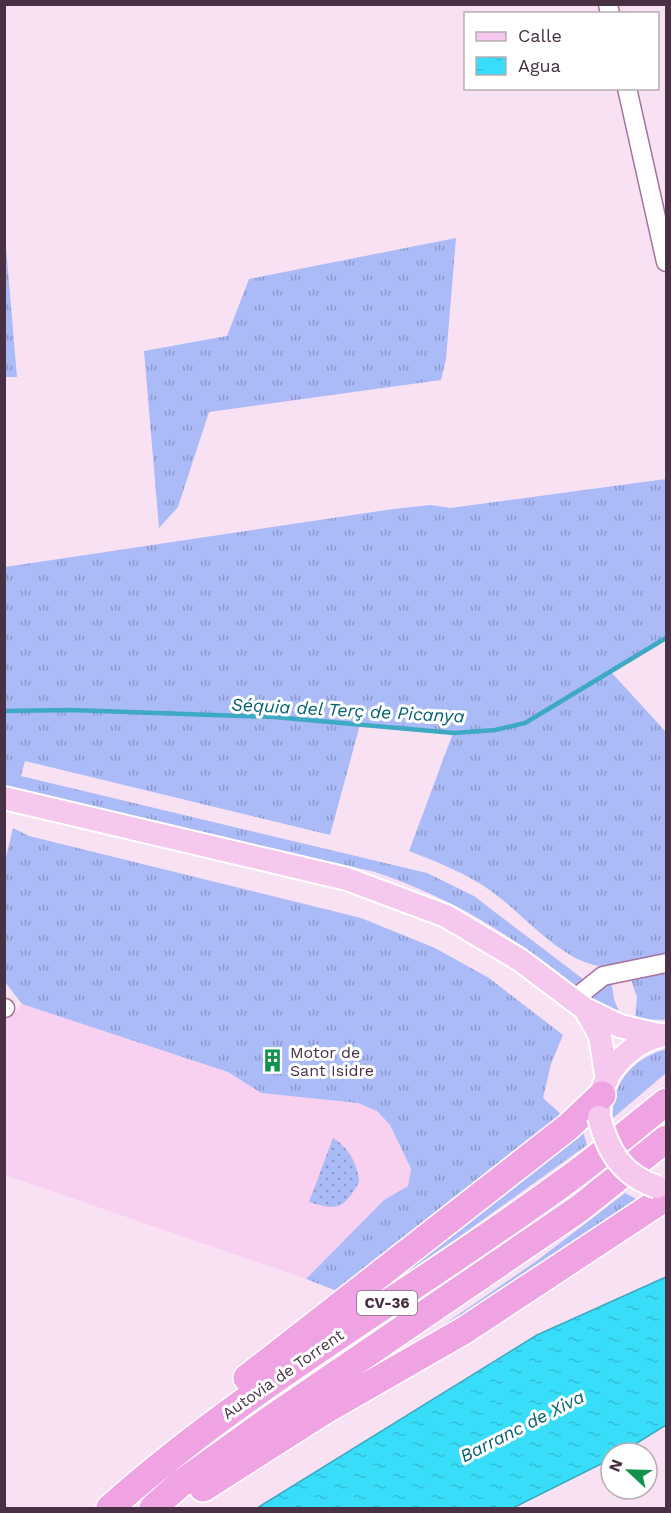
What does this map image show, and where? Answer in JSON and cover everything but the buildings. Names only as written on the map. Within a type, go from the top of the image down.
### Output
[{"type":"highway","points":[[92,1509],[149,1456],[568,1127],[603,1097]]},
{"type":"highway","name":"Autovia de Torrent","points":[[110,1509],[158,1466],[245,1399],[563,1183],[666,1102]]},
{"type":"highway","name":"Autovia de Torrent","points":[[153,1509],[180,1484],[268,1421],[580,1208],[666,1139]]},
{"type":"highway","points":[[172,1509],[322,1413],[463,1330],[663,1191]]},
{"type":"main road","points":[[4,798],[347,879],[446,916],[520,960],[579,1004],[620,1026],[663,1034]]},
{"type":"main road","points":[[579,1004],[600,1036],[606,1143],[621,1167],[638,1179],[663,1191]]},
{"type":"main road","points":[[603,1097],[628,1052],[647,1039],[663,1034]]},
{"type":"street","points":[[627,90],[666,262]]},
{"type":"street","points":[[579,1004],[603,976],[666,963]]},
{"type":"shaded area","points":[[22,1004],[228,1072],[261,1093],[358,1103],[377,1110],[390,1125],[411,1170],[408,1186],[384,1200],[306,1279],[5,1175],[5,1017],[11,1017]]},
{"type":"green space","points":[[4,223],[17,377],[4,377]]},
{"type":"green space","points":[[456,238],[446,359],[441,380],[209,412],[178,507],[159,528],[144,351],[227,336],[249,279]]},
{"type":"green space","points":[[666,479],[666,638],[611,672],[666,732],[666,955],[612,967],[594,965],[580,960],[553,943],[503,900],[472,879],[409,851],[453,733],[360,725],[330,835],[25,761],[21,776],[427,873],[474,896],[583,979],[577,987],[529,951],[481,920],[431,894],[375,872],[5,786],[5,567],[393,509],[431,505],[450,508]]},
{"type":"green space","points":[[13,828],[29,836],[361,918],[435,948],[489,978],[563,1035],[551,1064],[543,1098],[564,1117],[337,1291],[306,1279],[384,1200],[408,1186],[411,1169],[390,1125],[377,1111],[358,1103],[261,1093],[228,1072],[22,1004],[5,982],[4,865]]},
{"type":"green space","points":[[666,972],[666,1020],[635,1019],[637,997],[630,977]]},
{"type":"green space","points":[[611,980],[614,999],[621,1017],[588,999]]},
{"type":"green space","points":[[666,1049],[666,1073],[613,1118],[616,1093],[627,1073],[644,1059]]},
{"type":"green space","points":[[583,1132],[587,1145],[459,1237],[335,1321]]},
{"type":"green space","points":[[333,1138],[351,1157],[357,1169],[359,1182],[344,1203],[333,1207],[309,1202]]},
{"type":"green space","points":[[625,1193],[640,1201],[365,1379],[538,1260]]},
{"type":"water","name":"Barranc de Xiva","points":[[666,1277],[666,1425],[640,1441],[599,1441],[599,1465],[513,1508],[257,1508],[537,1335]]},
{"type":"waterway","name":"Séquia del Terç de Picanya","points":[[4,711],[71,710],[274,717],[454,733],[495,730],[525,723],[666,638]]},
{"type":"place","name":"Motor de Sant Isidre","points":[[272,1061]]}]
